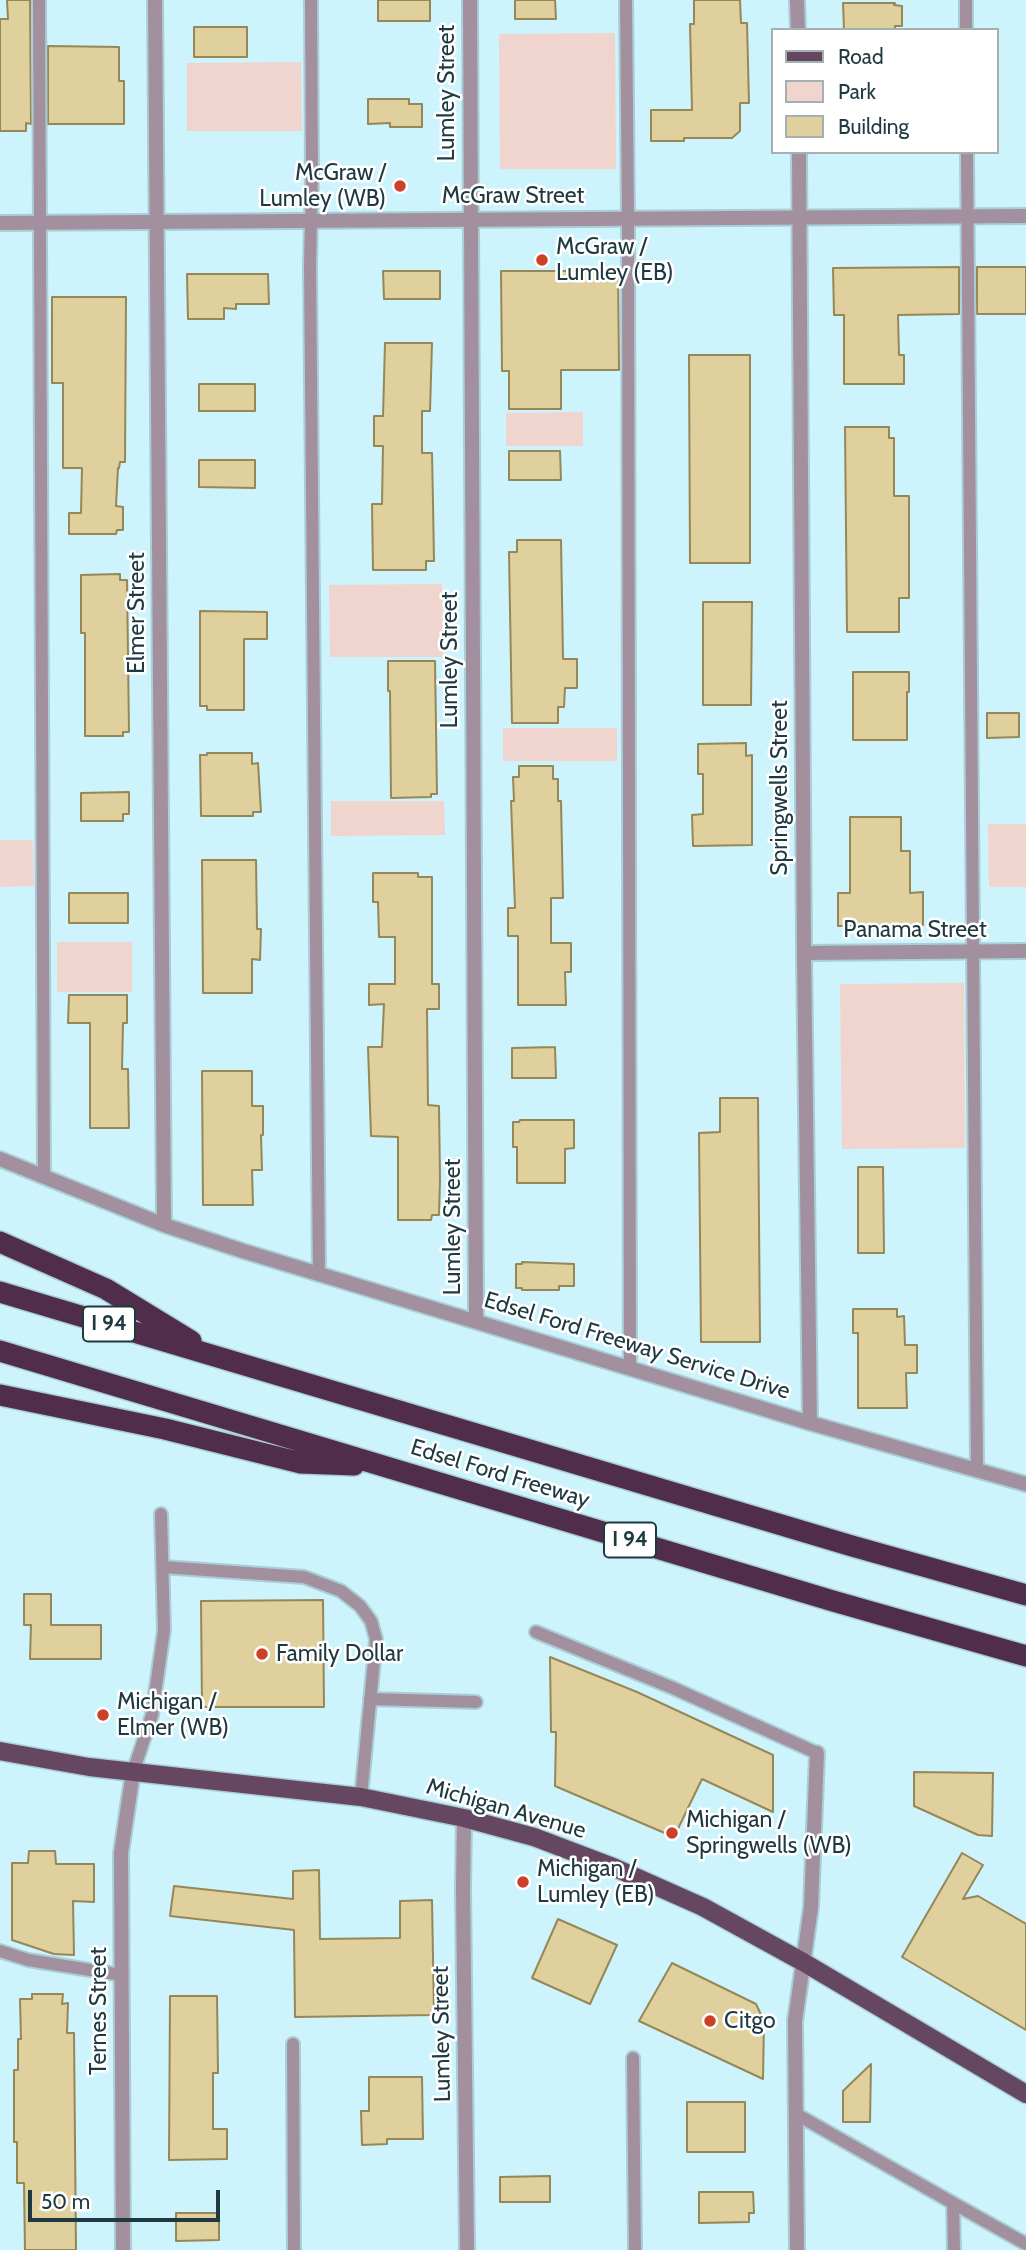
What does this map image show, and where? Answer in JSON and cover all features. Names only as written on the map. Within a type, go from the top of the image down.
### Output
[{"type":"highway","points":[[0,1242],[106,1289],[217,1357]]},
{"type":"highway","name":"Edsel Ford Freeway","points":[[0,1292],[1026,1595]]},
{"type":"highway","name":"Edsel Ford Freeway","points":[[0,1351],[820,1597],[1026,1656]]},
{"type":"highway","points":[[0,1395],[152,1426],[301,1463],[386,1467]]},
{"type":"main road","name":"Michigan Avenue","points":[[0,1751],[89,1767],[361,1797],[464,1818],[534,1837],[645,1880],[703,1907],[803,1962],[1026,2094]]},
{"type":"street","name":"Elmer Street","points":[[155,0],[164,1225]]},
{"type":"street","name":"Lumley Street","points":[[470,0],[476,1320]]},
{"type":"street","points":[[797,0],[797,28]]},
{"type":"street","name":"Springwells Street","points":[[799,154],[810,1423]]},
{"type":"street","name":"McGraw Street","points":[[0,223],[1026,216]]},
{"type":"street","name":"Panama Street","points":[[804,953],[1026,951]]},
{"type":"street","name":"Edsel Ford Freeway Service Drive","points":[[0,1159],[164,1225],[319,1275],[476,1320],[810,1423],[1026,1484]]},
{"type":"street","points":[[797,2250],[795,2021],[811,1907],[817,1753]]},
{"type":"street","name":"Ternes Street","points":[[123,2250],[121,1853],[133,1772]]},
{"type":"street","name":"Lumley Street","points":[[464,1818],[467,2250]]},
{"type":"lane","points":[[39,0],[44,1177]]},
{"type":"lane","points":[[311,0],[319,1275]]},
{"type":"lane","points":[[626,0],[630,1369]]},
{"type":"lane","points":[[966,0],[966,28]]},
{"type":"lane","points":[[967,154],[977,1470]]},
{"type":"lane","points":[[133,1772],[152,1715],[164,1630],[161,1514]]},
{"type":"lane","points":[[163,1567],[304,1577],[341,1591],[360,1606],[371,1620],[376,1639],[361,1797]]},
{"type":"lane","points":[[536,1632],[673,1688],[817,1753]]},
{"type":"lane","points":[[370,1699],[476,1702]]},
{"type":"lane","points":[[0,1951],[29,1960],[121,1975]]},
{"type":"lane","points":[[293,2044],[294,2250]]},
{"type":"lane","points":[[633,2057],[635,2250]]},
{"type":"lane","points":[[796,2114],[1026,2244]]},
{"type":"lane","points":[[953,2203],[954,2250]]},
{"type":"green space","points":[[615,33],[616,169],[500,169],[499,34]]},
{"type":"green space","points":[[301,62],[302,131],[187,131],[187,63]]},
{"type":"green space","points":[[583,412],[583,446],[506,446],[506,413]]},
{"type":"green space","points":[[442,584],[443,657],[330,657],[329,585]]},
{"type":"green space","points":[[503,728],[617,728],[617,761],[503,761]]},
{"type":"green space","points":[[331,801],[444,801],[445,835],[331,836]]},
{"type":"green space","points":[[988,824],[1026,824],[1026,887],[989,887]]},
{"type":"green space","points":[[0,840],[33,840],[34,886],[0,887]]},
{"type":"green space","points":[[57,942],[132,942],[132,992],[57,992]]},
{"type":"green space","points":[[964,983],[965,1148],[842,1149],[840,984]]},
{"type":"building","points":[[7,0],[30,0],[31,124],[26,123],[26,131],[0,131],[0,19],[8,19]]},
{"type":"building","points":[[378,0],[430,0],[430,21],[378,21]]},
{"type":"building","points":[[515,0],[555,0],[556,19],[515,19]]},
{"type":"building","points":[[694,0],[740,0],[741,23],[747,23],[749,103],[740,103],[740,131],[732,138],[651,141],[651,110],[692,110],[690,24],[694,24]]},
{"type":"building","points":[[843,3],[895,3],[894,5],[902,6],[902,26],[844,28]]},
{"type":"building","points":[[194,27],[247,27],[247,57],[194,57]]},
{"type":"building","points":[[48,46],[119,47],[119,81],[124,81],[124,124],[48,124]]},
{"type":"building","points":[[368,99],[409,99],[409,104],[422,104],[422,127],[390,127],[390,123],[368,124]]},
{"type":"building","points":[[959,267],[959,314],[898,315],[899,355],[904,355],[904,384],[844,384],[844,315],[834,315],[833,268]]},
{"type":"building","points":[[977,267],[1026,267],[1026,314],[977,314]]},
{"type":"building","points":[[383,271],[440,271],[440,299],[384,299]]},
{"type":"building","points":[[501,271],[618,271],[619,370],[561,370],[561,409],[509,409],[509,371],[502,371]]},
{"type":"building","points":[[187,274],[268,274],[269,304],[236,304],[236,309],[224,308],[224,319],[188,319]]},
{"type":"building","points":[[52,297],[126,297],[125,462],[120,462],[118,468],[116,506],[123,507],[123,530],[117,530],[116,534],[69,534],[69,513],[81,513],[82,468],[63,468],[63,383],[52,383]]},
{"type":"building","points":[[385,343],[432,343],[430,411],[422,411],[422,453],[432,453],[434,561],[426,561],[426,570],[373,570],[372,504],[382,504],[383,446],[374,446],[374,416],[383,416]]},
{"type":"building","points":[[689,355],[750,355],[750,563],[690,563]]},
{"type":"building","points":[[199,384],[255,384],[255,411],[199,411]]},
{"type":"building","points":[[845,427],[889,427],[889,438],[894,438],[894,496],[909,496],[909,598],[899,598],[899,632],[847,632]]},
{"type":"building","points":[[509,451],[560,451],[561,480],[509,480]]},
{"type":"building","points":[[199,460],[255,460],[255,488],[199,487]]},
{"type":"building","points":[[517,540],[561,540],[563,659],[577,659],[577,688],[565,688],[564,707],[558,707],[558,723],[512,723],[509,552],[517,552]]},
{"type":"building","points":[[120,574],[120,580],[127,580],[129,732],[123,732],[123,736],[85,736],[85,633],[81,633],[81,575]]},
{"type":"building","points":[[703,602],[752,602],[751,705],[703,705]]},
{"type":"building","points":[[200,611],[267,612],[267,639],[244,639],[244,710],[207,710],[207,706],[200,706]]},
{"type":"building","points":[[388,661],[435,661],[437,794],[431,794],[431,797],[391,798]]},
{"type":"building","points":[[853,672],[909,672],[907,740],[853,740]]},
{"type":"building","points":[[987,713],[1019,713],[1019,737],[987,738]]},
{"type":"building","points":[[746,743],[746,756],[752,755],[752,845],[693,846],[692,815],[703,814],[703,774],[698,774],[698,744]]},
{"type":"building","points":[[252,753],[252,764],[258,763],[261,812],[253,812],[253,816],[201,816],[200,755]]},
{"type":"building","points":[[519,766],[553,766],[553,779],[558,779],[563,898],[551,898],[551,943],[571,943],[571,972],[565,972],[566,1005],[518,1005],[518,936],[508,936],[508,908],[515,908],[511,801],[514,801],[513,777],[519,777]]},
{"type":"building","points":[[129,792],[129,814],[123,814],[123,821],[81,821],[81,793]]},
{"type":"building","points":[[850,817],[901,817],[901,851],[910,851],[910,893],[923,892],[923,925],[838,926],[838,893],[850,893]]},
{"type":"building","points":[[202,860],[256,860],[257,929],[261,929],[260,960],[252,959],[252,993],[203,993]]},
{"type":"building","points":[[373,873],[418,873],[418,877],[432,877],[432,984],[439,984],[439,1009],[427,1009],[428,1105],[439,1106],[440,1180],[439,1215],[432,1215],[431,1220],[398,1220],[398,1137],[371,1136],[368,1047],[382,1047],[384,1004],[369,1005],[369,984],[395,984],[395,937],[379,937],[378,902],[373,902]]},
{"type":"building","points":[[69,893],[128,893],[128,923],[69,923]]},
{"type":"building","points":[[69,995],[127,995],[127,1023],[123,1023],[122,1069],[128,1069],[129,1128],[90,1128],[90,1023],[68,1023]]},
{"type":"building","points":[[555,1047],[556,1078],[512,1078],[512,1048]]},
{"type":"building","points":[[202,1071],[252,1071],[252,1106],[263,1106],[262,1170],[252,1170],[253,1205],[203,1205]]},
{"type":"building","points":[[720,1098],[758,1098],[760,1342],[701,1342],[699,1133],[720,1132]]},
{"type":"building","points":[[574,1120],[574,1148],[565,1149],[565,1183],[517,1183],[517,1147],[513,1147],[513,1122]]},
{"type":"building","points":[[858,1167],[883,1167],[884,1253],[858,1253]]},
{"type":"building","points":[[516,1264],[574,1264],[574,1286],[559,1286],[559,1290],[516,1288]]},
{"type":"building","points":[[853,1309],[897,1309],[897,1317],[904,1316],[905,1345],[917,1345],[917,1373],[906,1373],[907,1408],[858,1408],[858,1333],[853,1333]]},
{"type":"building","points":[[24,1594],[51,1594],[51,1625],[101,1625],[101,1659],[30,1659],[31,1625],[24,1625]]},
{"type":"building","name":"Family Dollar","points":[[323,1600],[324,1707],[202,1707],[201,1601]]},
{"type":"building","points":[[550,1657],[637,1692],[773,1755],[773,1812],[702,1779],[674,1837],[555,1786],[556,1732],[551,1732]]},
{"type":"building","points":[[914,1772],[993,1773],[992,1836],[978,1835],[914,1806]]},
{"type":"building","points":[[29,1851],[55,1851],[56,1864],[94,1864],[94,1902],[73,1901],[74,1955],[54,1954],[12,1940],[12,1863],[28,1863]]},
{"type":"building","points":[[962,1853],[983,1865],[963,1899],[978,1896],[1026,1924],[1026,2030],[902,1957]]},
{"type":"building","points":[[319,1870],[320,1939],[400,1938],[400,1901],[432,1900],[434,2015],[295,2017],[294,1930],[170,1916],[174,1886],[293,1899],[293,1871]]},
{"type":"building","points":[[558,1919],[617,1945],[590,2004],[532,1978]]},
{"type":"building","points":[[672,1963],[756,2004],[764,2021],[763,2079],[639,2021]]},
{"type":"building","points":[[32,1994],[63,1994],[62,2004],[68,2003],[67,2033],[74,2033],[76,2250],[25,2250],[24,2183],[17,2183],[17,2142],[14,2142],[14,2070],[18,2070],[18,2039],[21,2039],[20,1999],[32,1999]]},
{"type":"building","points":[[170,1996],[217,1996],[218,2073],[213,2073],[213,2129],[227,2129],[227,2159],[169,2160]]},
{"type":"building","points":[[871,2064],[870,2122],[843,2122],[843,2091]]},
{"type":"building","points":[[369,2077],[422,2077],[423,2139],[387,2139],[387,2144],[362,2145],[361,2111],[369,2111]]},
{"type":"building","points":[[687,2102],[745,2102],[745,2152],[687,2152]]},
{"type":"building","points":[[550,2176],[550,2202],[500,2202],[500,2177]]},
{"type":"building","points":[[699,2192],[753,2192],[754,2213],[749,2213],[749,2222],[699,2223]]},
{"type":"building","points":[[176,2213],[219,2213],[219,2240],[176,2241]]},
{"type":"place","name":"McGraw / Lumley (WB)","points":[[400,186]]},
{"type":"place","name":"McGraw / Lumley (EB)","points":[[542,260]]},
{"type":"place","name":"Family Dollar","points":[[262,1654]]},
{"type":"place","name":"Michigan / Elmer (WB)","points":[[103,1715]]},
{"type":"place","name":"Michigan / Springwells (WB)","points":[[672,1833]]},
{"type":"place","name":"Michigan / Lumley (EB)","points":[[523,1882]]},
{"type":"place","name":"Citgo","points":[[710,2021]]}]
